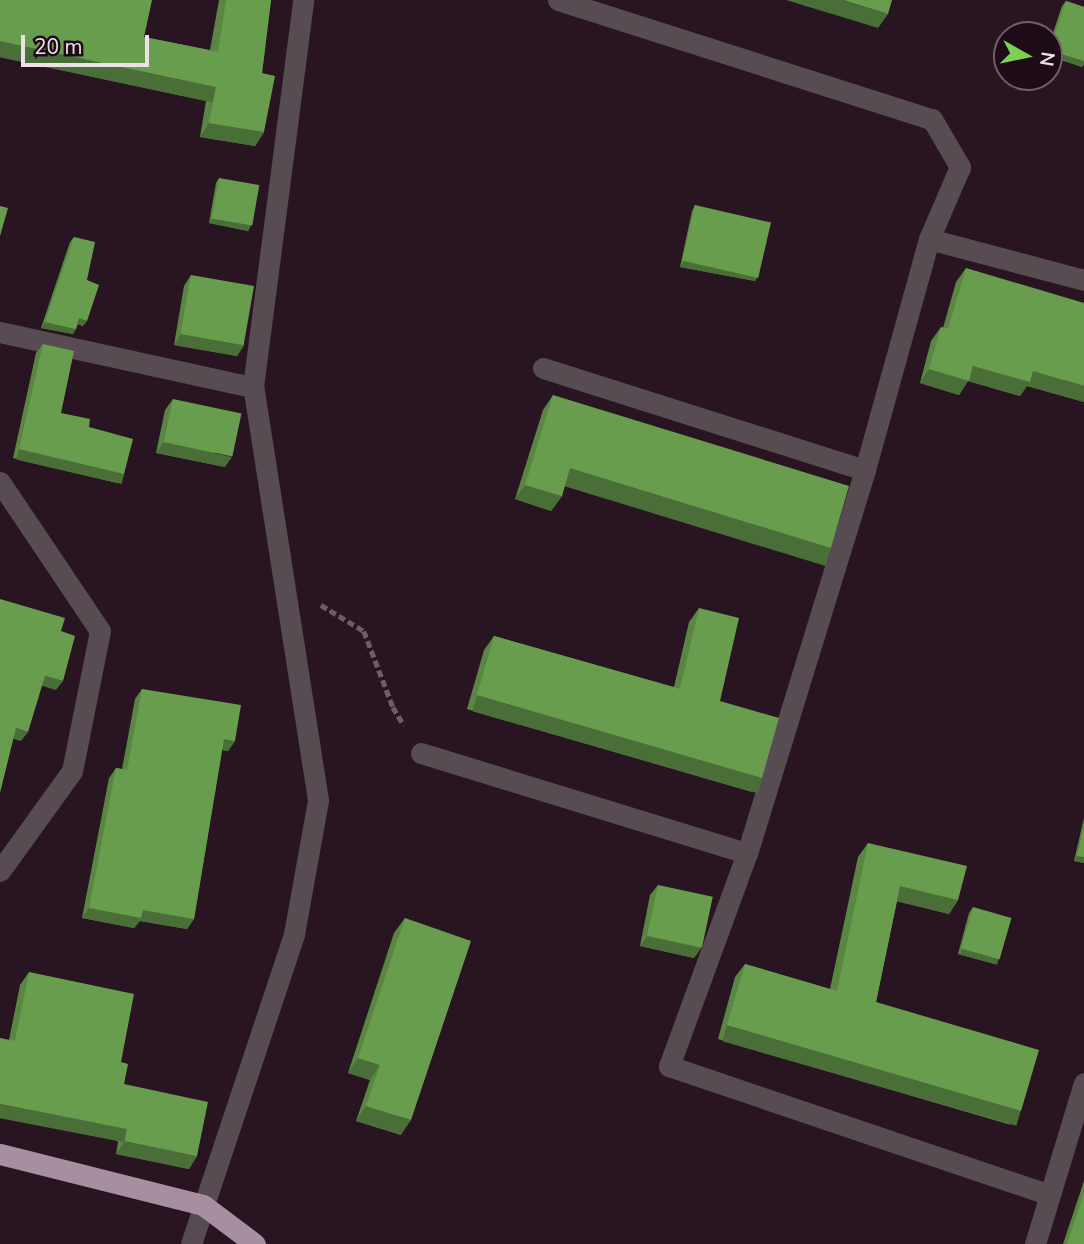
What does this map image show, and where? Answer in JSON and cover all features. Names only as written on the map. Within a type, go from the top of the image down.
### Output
[{"type":"highway","points":[[0,1154],[203,1205],[255,1244]]},
{"type":"street","points":[[191,1244],[294,934],[318,800],[281,582],[253,387],[303,0]]},
{"type":"street","points":[[558,0],[932,119],[960,167],[929,239],[865,470],[747,853],[669,1066],[1050,1195]]},
{"type":"street","points":[[929,239],[1084,280]]},
{"type":"street","points":[[0,332],[253,387]]},
{"type":"street","points":[[543,368],[865,470]]},
{"type":"street","points":[[0,482],[100,631],[72,771],[0,871]]},
{"type":"street","points":[[421,753],[747,853]]},
{"type":"street","points":[[1035,1244],[1084,1083]]},
{"type":"path","points":[[281,582],[365,631],[393,707],[421,753]]},
{"type":"building","points":[[0,0],[152,0],[144,37],[218,52],[226,0],[271,0],[262,73],[275,76],[264,132],[209,123],[216,87],[0,41]]},
{"type":"building","points":[[843,0],[892,0],[888,14]]},
{"type":"building","points":[[1066,1],[1084,7],[1084,61],[1063,54],[1063,21],[1059,21]]},
{"type":"building","points":[[219,178],[259,185],[252,225],[212,218]]},
{"type":"building","points":[[695,205],[771,223],[758,278],[682,261]]},
{"type":"building","points":[[0,206],[8,208],[0,236]]},
{"type":"building","points":[[74,237],[95,242],[87,280],[99,285],[87,321],[79,318],[76,329],[45,322]]},
{"type":"building","points":[[966,268],[1084,303],[1084,386],[1033,371],[1030,382],[973,366],[969,381],[929,369],[941,327],[948,329]]},
{"type":"building","points":[[191,275],[254,286],[244,345],[181,334]]},
{"type":"building","points":[[43,344],[74,351],[61,413],[90,419],[89,427],[133,439],[124,474],[19,449]]},
{"type":"building","points":[[553,395],[849,486],[831,548],[570,468],[562,496],[525,485]]},
{"type":"building","points":[[173,399],[241,414],[232,457],[164,442]]},
{"type":"building","points":[[0,599],[65,618],[61,631],[75,636],[63,681],[45,676],[28,732],[16,728],[0,793]]},
{"type":"building","points":[[699,608],[739,618],[720,701],[779,718],[762,778],[477,695],[494,636],[680,689]]},
{"type":"building","points":[[142,689],[241,705],[235,741],[224,739],[194,919],[143,910],[141,918],[89,908],[116,768],[127,770]]},
{"type":"building","points":[[1084,827],[1084,857],[1077,856]]},
{"type":"building","points":[[868,843],[967,866],[958,900],[900,886],[876,1002],[1039,1050],[1021,1111],[727,1025],[745,964],[837,991]]},
{"type":"building","points":[[658,885],[713,897],[702,948],[647,936]]},
{"type":"building","points":[[973,907],[1011,918],[1000,959],[961,948]]},
{"type":"building","points":[[405,918],[471,941],[411,1120],[366,1106],[380,1065],[358,1058]]},
{"type":"building","points":[[29,972],[134,994],[121,1062],[128,1064],[124,1084],[208,1102],[197,1156],[125,1141],[127,1129],[0,1104],[0,1038],[15,1041]]},
{"type":"building","points":[[1084,1193],[1084,1244],[1067,1244]]}]
